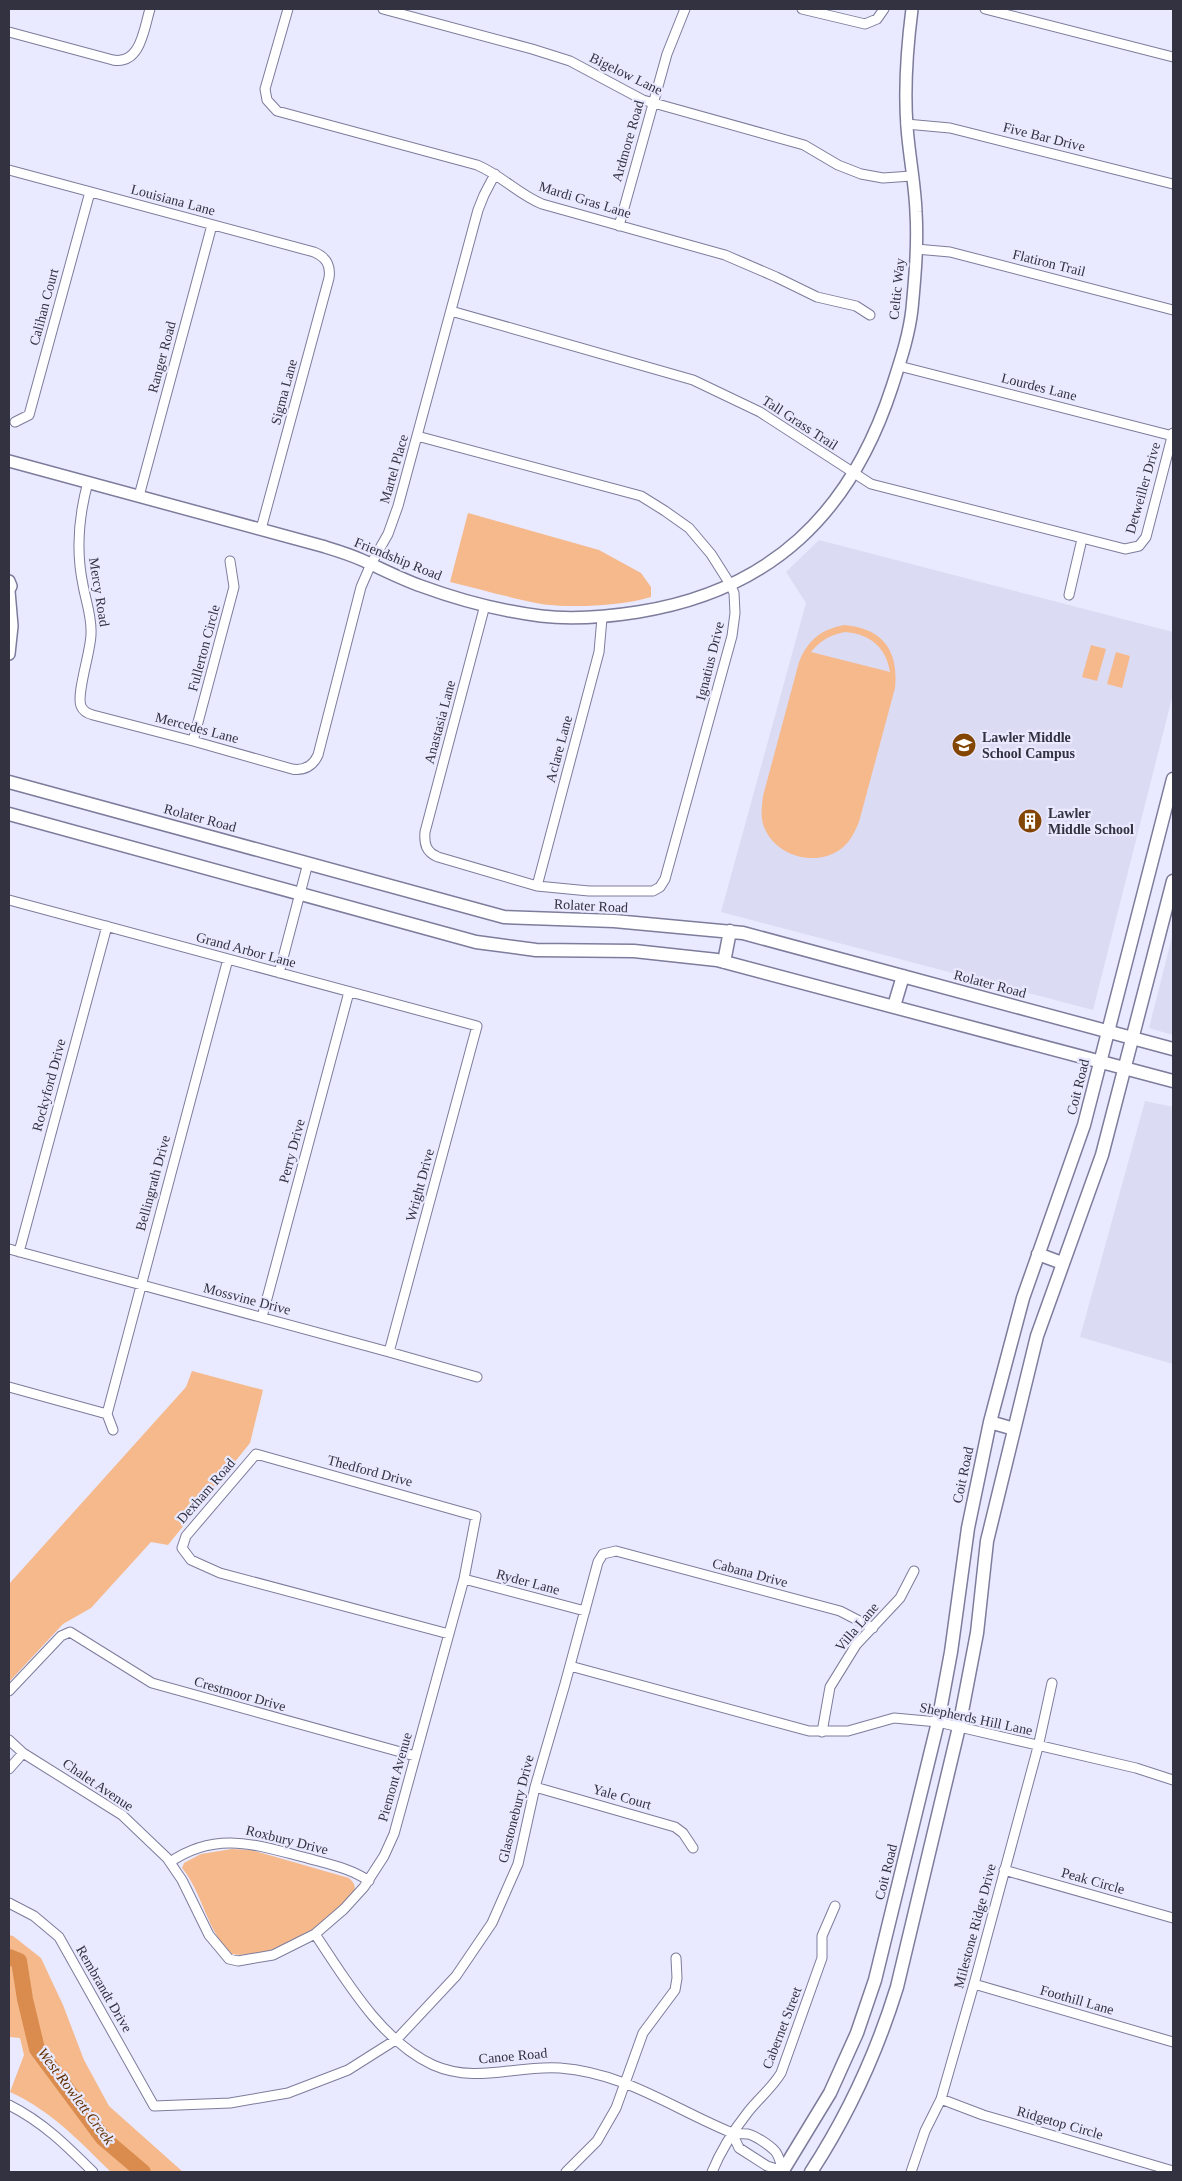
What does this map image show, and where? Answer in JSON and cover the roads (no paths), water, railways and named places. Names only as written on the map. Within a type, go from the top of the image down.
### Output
[{"type":"main road","name":"Coit Road","points":[[783,2172],[830,2093],[860,2024],[875,1980],[938,1722],[951,1652],[968,1528],[990,1422],[1023,1298],[1084,1125],[1173,779]]},
{"type":"main road","name":"Rolater Road","points":[[9,782],[504,917],[614,921],[743,933],[1173,1049]]},
{"type":"main road","points":[[9,814],[476,942],[536,950],[634,951],[724,962],[1173,1081]]},
{"type":"main road","points":[[810,2172],[855,2096],[886,2024],[897,1986],[959,1727],[975,1642],[987,1541],[1037,1336],[1102,1155],[1173,882]]},
{"type":"main road","points":[[724,962],[730,931]]},
{"type":"main road","points":[[894,1006],[903,976]]},
{"type":"main road","points":[[1038,1254],[1062,1263]]},
{"type":"main road","points":[[990,1422],[1014,1429]]},
{"type":"street","points":[[9,32],[113,60],[127,59],[138,49],[150,9]]},
{"type":"street","name":"Mardi Gras Lane","points":[[288,9],[266,86],[267,100],[271,106],[280,112],[469,163],[495,174],[526,196],[542,204],[725,255],[817,297],[856,306],[870,315]]},
{"type":"street","name":"Bigelow Lane","points":[[383,9],[570,61],[653,104],[804,145],[838,165],[861,174],[883,178],[912,176]]},
{"type":"street","name":"Ardmore Road","points":[[618,226],[667,54],[685,9]]},
{"type":"street","points":[[802,9],[861,24],[874,21],[884,9]]},
{"type":"street","name":"Celtic Way","points":[[798,541],[836,500],[854,474],[880,425],[907,339],[912,310],[916,249],[916,212],[906,124],[906,59],[912,9]]},
{"type":"street","points":[[984,9],[1173,57]]},
{"type":"street","name":"Five Bar Drive","points":[[906,124],[950,128],[1173,184]]},
{"type":"street","name":"Louisiana Lane","points":[[9,170],[314,252],[327,262]]},
{"type":"street","name":"Martel Place","points":[[308,767],[314,762],[318,754],[361,587],[371,564],[388,534],[398,506],[479,206],[495,174]]},
{"type":"street","name":"Calihan Court","points":[[16,422],[29,415],[90,192]]},
{"type":"street","name":"Ranger Road","points":[[139,496],[212,225]]},
{"type":"street","name":"Flatiron Trail","points":[[916,249],[950,252],[1173,310]]},
{"type":"street","name":"Sigma Lane","points":[[261,529],[329,278],[330,271],[327,262]]},
{"type":"street","name":"Tall Grass Trail","points":[[451,311],[693,380],[760,412],[870,484],[1122,549],[1136,548]]},
{"type":"street","name":"Lourdes Lane","points":[[899,366],[1173,434]]},
{"type":"street","name":"Detweiller Drive","points":[[1136,548],[1148,534],[1173,434]]},
{"type":"street","name":"Ignatius Drive","points":[[417,436],[641,496],[689,528],[711,554],[730,584],[734,594],[735,613],[732,636],[665,879],[660,887],[653,891],[598,891],[537,886]]},
{"type":"street","name":"Friendship Road","points":[[9,461],[322,546],[371,564],[423,587],[485,605],[542,616],[602,618],[667,608],[698,598],[730,584],[770,562],[798,541]]},
{"type":"street","name":"Mercy Road","points":[[81,705],[80,693],[92,636],[91,619],[82,584],[79,550],[81,523],[88,482]]},
{"type":"street","points":[[1069,594],[1082,539]]},
{"type":"street","name":"Fullerton Circle","points":[[193,741],[234,587],[230,561]]},
{"type":"street","points":[[9,581],[11,586],[9,592],[12,613],[9,654]]},
{"type":"street","name":"Anastasia Lane","points":[[485,605],[425,832],[426,847],[430,854],[438,857],[537,886]]},
{"type":"street","name":"Aclare Lane","points":[[537,886],[599,652],[602,618]]},
{"type":"street","name":"Mercedes Lane","points":[[81,705],[89,714],[292,769],[300,770],[308,767]]},
{"type":"street","points":[[279,973],[308,863]]},
{"type":"street","name":"Grand Arbor Lane","points":[[9,900],[477,1026]]},
{"type":"street","name":"Rockyford Drive","points":[[19,1252],[107,926]]},
{"type":"street","name":"Bellingrath Drive","points":[[107,1414],[140,1284],[228,959]]},
{"type":"street","name":"Perry Drive","points":[[262,1317],[349,992]]},
{"type":"street","name":"Wright Drive","points":[[389,1352],[477,1026]]},
{"type":"street","name":"Mossvine Drive","points":[[9,1249],[476,1377]]},
{"type":"street","points":[[9,1387],[107,1414],[113,1430]]},
{"type":"street","name":"Thedford Drive","points":[[256,1454],[475,1515]]},
{"type":"street","name":"Dexham Road","points":[[256,1454],[186,1536],[182,1548],[191,1560],[220,1572],[449,1634]]},
{"type":"street","name":"Piemont Avenue","points":[[230,1959],[238,1960],[273,1955],[315,1934],[344,1909],[369,1880],[384,1856],[394,1834],[464,1578],[475,1515]]},
{"type":"street","name":"Glastonebury Drive","points":[[155,2106],[230,2103],[288,2092],[348,2070],[397,2039],[456,1976],[492,1923],[518,1864],[535,1787],[600,1558],[607,1552],[617,1551]]},
{"type":"street","name":"Cabana Drive","points":[[617,1551],[840,1612],[873,1628]]},
{"type":"street","name":"Villa Lane","points":[[822,1732],[830,1686],[856,1645],[900,1598],[914,1571]]},
{"type":"street","name":"Ryder Lane","points":[[464,1578],[585,1611]]},
{"type":"street","name":"Crestmoor Drive","points":[[9,1691],[62,1636],[70,1632],[152,1683],[416,1756]]},
{"type":"street","name":"Shepherds Hill Lane","points":[[570,1666],[798,1728],[822,1732],[848,1731],[894,1718],[938,1722],[1136,1768],[1173,1780]]},
{"type":"street","name":"Milestone Ridge Drive","points":[[911,2172],[925,2131],[940,2099],[974,1984],[1038,1746],[1052,1683]]},
{"type":"street","name":"Chalet Avenue","points":[[9,1740],[23,1752],[122,1815],[170,1862],[182,1880],[209,1935],[230,1959]]},
{"type":"street","points":[[9,1769],[23,1752]]},
{"type":"street","name":"Yale Court","points":[[535,1787],[674,1827],[683,1833],[693,1848]]},
{"type":"street","name":"Roxbury Drive","points":[[170,1862],[187,1851],[204,1845],[242,1842],[341,1867],[369,1880]]},
{"type":"street","name":"Peak Circle","points":[[1004,1870],[1173,1918]]},
{"type":"street","name":"Rembrandt Drive","points":[[9,1903],[34,1916],[59,1937],[155,2106]]},
{"type":"street","name":"Cabernet Street","points":[[712,2172],[723,2145],[749,2110],[772,2087],[781,2073],[822,1958],[822,1936],[835,1906]]},
{"type":"street","name":"Canoe Road","points":[[315,1934],[366,2009],[416,2055],[435,2066],[468,2074],[489,2074],[531,2068],[560,2068],[588,2072],[625,2082],[732,2133],[749,2134],[776,2151],[783,2172]]},
{"type":"street","points":[[566,2172],[597,2141],[616,2108],[643,2033],[675,1990],[676,1958]]},
{"type":"street","name":"Foothill Lane","points":[[974,1984],[1173,2042]]},
{"type":"street","name":"Ridgetop Circle","points":[[940,2099],[983,2116],[1173,2171]]},
{"type":"street","points":[[9,2105],[30,2115],[57,2136],[93,2172]]},
{"type":"street","name":"Canoe Road","points":[[732,2133],[738,2148],[767,2166],[783,2172]]},
{"type":"waterway","name":"West Rowlett Creek","points":[[9,1957],[19,1961],[25,1999],[37,2049],[103,2138],[143,2172]]},
{"type":"place","name":"Lawler Middle School Campus","points":[[964,745]]},
{"type":"place","name":"Lawler Middle School","points":[[1030,821]]}]
